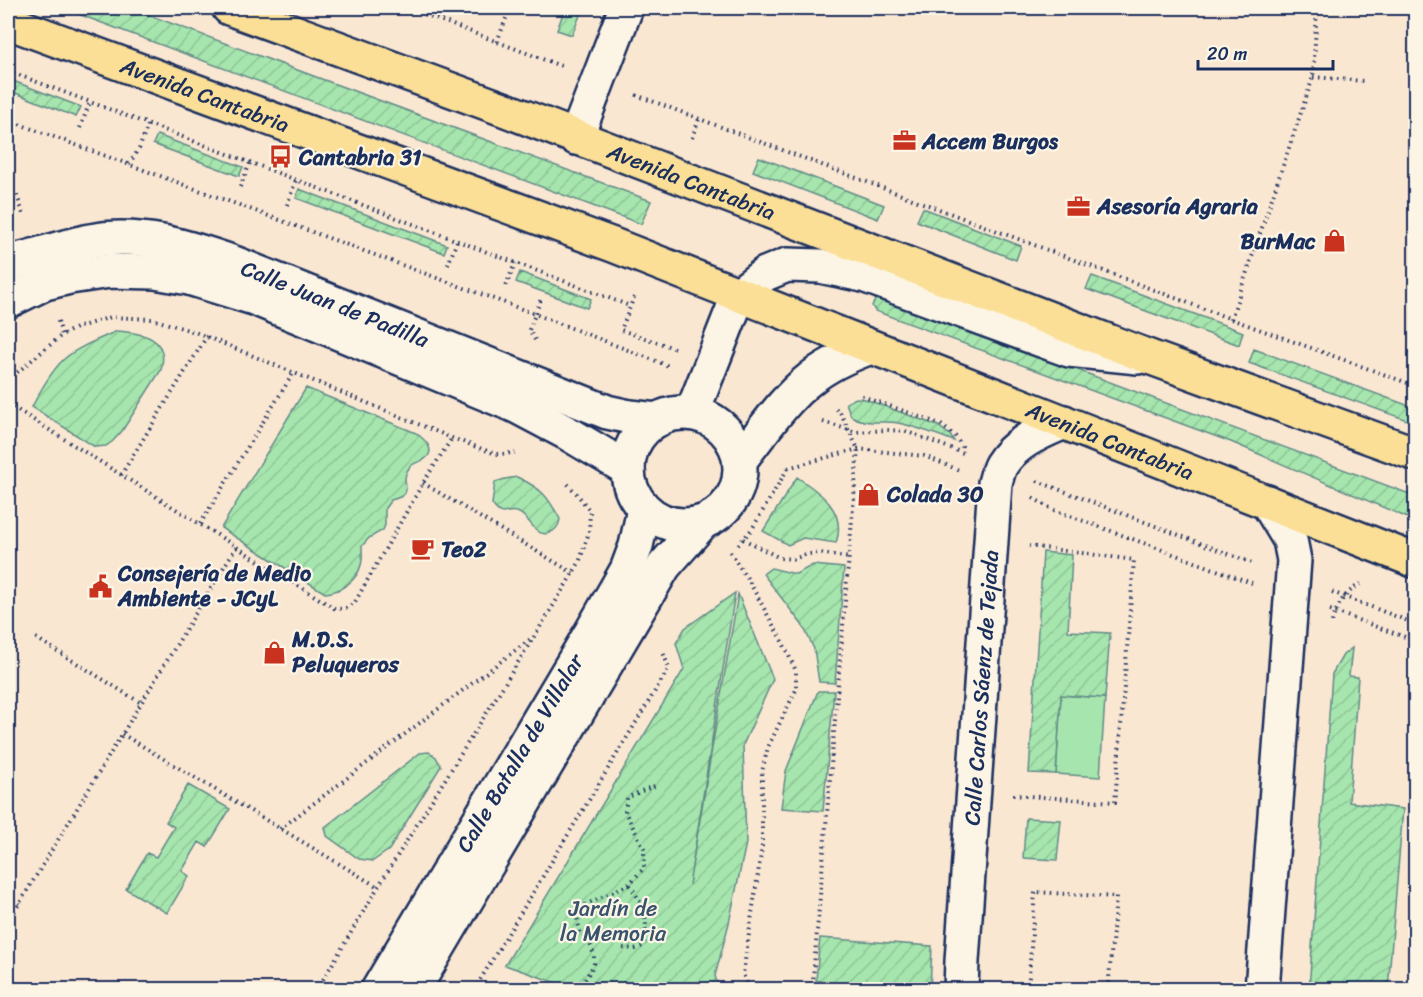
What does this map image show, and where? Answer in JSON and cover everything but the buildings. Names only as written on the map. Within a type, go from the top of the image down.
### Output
[{"type":"main road","name":"Avenida Cantabria","points":[[229,8],[506,110],[1152,358],[1416,454]]},
{"type":"main road","name":"Avenida Cantabria","points":[[8,22],[613,245],[1416,561]]},
{"type":"street","points":[[576,138],[626,8]]},
{"type":"street","name":"Calle Juan de Padilla","points":[[8,265],[18,260],[91,241],[124,238],[162,242],[197,250],[607,412],[657,420]]},
{"type":"street","name":"Avenida Cantabria","points":[[739,294],[765,274],[787,265],[820,266],[863,276],[1069,351],[1152,358]]},
{"type":"street","name":"Calle Juan de Padilla","points":[[8,301],[45,283],[70,276],[110,271],[155,272],[189,278],[254,298],[516,406],[628,469]]},
{"type":"street","points":[[692,413],[739,294]]},
{"type":"street","points":[[740,460],[808,380],[828,366],[871,347]]},
{"type":"street","points":[[692,413],[713,420],[735,443],[740,460],[740,479],[732,499],[719,514],[702,523],[690,525],[670,523],[652,516],[637,500],[629,480],[628,469],[632,449],[641,433],[657,420],[671,414],[692,413]]},
{"type":"street","name":"Calle Carlos Sáenz de Tejada","points":[[961,990],[995,483],[999,467],[1009,454],[1044,430],[1064,423]]},
{"type":"street","points":[[1262,990],[1294,560],[1290,540],[1267,502]]},
{"type":"street","name":"Calle Batalla de Villalar","points":[[378,990],[627,570],[636,546],[644,509]]},
{"type":"street","name":"Calle Batalla de Villalar","points":[[413,990],[664,566],[702,523]]},
{"type":"path","points":[[408,8],[1416,387]]},
{"type":"path","points":[[498,42],[510,8]]},
{"type":"path","points":[[1231,319],[1313,77],[1317,8]]},
{"type":"path","points":[[8,71],[630,306]]},
{"type":"path","points":[[1313,77],[1363,81]]},
{"type":"path","points":[[80,128],[90,102]]},
{"type":"path","points":[[129,165],[139,149],[148,125]]},
{"type":"path","points":[[240,187],[250,163]]},
{"type":"path","points":[[287,205],[296,180]]},
{"type":"path","points":[[448,265],[457,241]]},
{"type":"path","points":[[506,286],[514,263]]},
{"type":"path","points":[[541,299],[529,330],[541,349]]},
{"type":"path","points":[[8,380],[62,335],[76,328],[111,317],[152,319],[207,336],[452,438],[496,454],[523,454]]},
{"type":"path","points":[[121,475],[207,336]]},
{"type":"path","points":[[663,373],[672,348]]},
{"type":"path","points":[[200,524],[294,372]]},
{"type":"path","points":[[855,395],[866,396],[940,424],[955,436],[968,455]]},
{"type":"path","points":[[830,406],[837,403]]},
{"type":"path","points":[[8,404],[334,608],[341,610],[347,609],[355,602],[423,483],[452,438]]},
{"type":"path","points":[[812,990],[858,449]]},
{"type":"path","points":[[788,468],[858,449],[924,456],[1030,496],[1054,510],[1413,640],[1416,627]]},
{"type":"path","points":[[723,556],[752,529],[794,458]]},
{"type":"path","points":[[317,990],[378,887],[579,563],[589,532],[590,511],[560,477]]},
{"type":"path","points":[[423,483],[573,573]]},
{"type":"path","points":[[743,539],[780,558],[793,560],[808,554],[820,553],[849,558]]},
{"type":"path","points":[[1009,795],[1115,802],[1134,560],[1027,545]]},
{"type":"path","points":[[8,922],[236,547]]},
{"type":"path","points":[[729,551],[750,583],[796,671],[796,690],[768,747],[762,772],[762,847],[743,974],[750,990]]},
{"type":"path","points":[[280,829],[536,635]]},
{"type":"path","points":[[36,638],[141,703]]},
{"type":"path","points":[[474,990],[669,668],[662,648]]},
{"type":"path","points":[[122,734],[378,887]]},
{"type":"path","points":[[579,990],[594,964],[594,955],[590,944],[580,931],[577,918],[583,906],[629,884],[644,868],[644,848],[625,812],[627,798],[655,786]]},
{"type":"path","points":[[623,948],[635,949],[643,946],[646,931],[645,911],[629,884]]},
{"type":"path","points":[[1028,990],[1035,892],[1116,897],[1108,990]]},
{"type":"path","points":[[8,897],[19,904]]},
{"type":"green space","points":[[62,8],[130,8],[651,201],[641,224]]},
{"type":"green space","points":[[565,8],[583,8],[572,35],[557,30]]},
{"type":"green space","points":[[8,79],[81,107],[76,117],[8,90]]},
{"type":"green space","points":[[157,135],[243,167],[239,176],[153,144]]},
{"type":"green space","points":[[759,157],[884,205],[878,219],[753,171]]},
{"type":"green space","points":[[299,189],[447,245],[444,253],[296,198]]},
{"type":"green space","points":[[923,208],[1021,246],[1016,260],[917,221]]},
{"type":"green space","points":[[520,272],[591,299],[587,308],[516,282]]},
{"type":"green space","points":[[1092,276],[1243,332],[1239,345],[1086,289]]},
{"type":"green space","points":[[882,297],[1415,496],[1415,521],[1231,442],[875,311],[872,306],[875,300]]},
{"type":"green space","points":[[117,331],[136,333],[158,344],[163,359],[161,370],[122,431],[106,446],[95,447],[32,407],[50,376],[63,360],[82,347]]},
{"type":"green space","points":[[1254,349],[1415,408],[1415,423],[1249,363]]},
{"type":"green space","points":[[306,388],[416,433],[426,441],[430,448],[425,459],[409,468],[405,479],[404,494],[391,500],[385,508],[383,530],[369,538],[362,546],[362,563],[356,576],[342,588],[325,593],[221,528]]},
{"type":"green space","points":[[856,398],[865,399],[938,426],[954,441],[898,423],[869,422],[857,419],[851,416],[846,403]]},
{"type":"green space","points":[[517,477],[538,489],[551,504],[560,519],[553,531],[547,534],[537,531],[522,514],[513,511],[501,513],[492,504],[495,482]]},
{"type":"green space","points":[[797,477],[823,496],[835,512],[838,521],[836,543],[803,538],[788,545],[763,531]]},
{"type":"green space","points":[[1043,552],[1072,555],[1068,631],[1110,633],[1105,698],[1061,695],[1056,774],[1029,773]]},
{"type":"green space","points":[[813,565],[844,568],[835,683],[819,682],[814,649],[803,626],[763,574],[771,568],[796,574]]},
{"type":"green space","name":"Jardín de la Memoria","points":[[735,593],[689,885],[738,594],[773,679],[743,745],[746,843],[715,976],[719,989],[574,989],[505,965],[684,669],[676,643],[685,628]]},
{"type":"green space","points":[[1352,648],[1349,676],[1358,677],[1349,802],[1403,809],[1388,989],[1309,989],[1332,674],[1343,655]]},
{"type":"green space","points":[[818,691],[834,691],[823,811],[781,808],[786,771]]},
{"type":"green space","points":[[1061,695],[1105,698],[1100,777],[1056,774]]},
{"type":"green space","points":[[429,752],[436,757],[441,766],[389,850],[373,861],[359,859],[327,836],[325,827],[420,753]]},
{"type":"green space","points":[[188,785],[230,809],[207,847],[199,842],[182,871],[189,876],[167,913],[126,889],[147,853],[156,857],[174,827],[166,822]]},
{"type":"green space","points":[[1026,818],[1061,820],[1057,860],[1023,858]]},
{"type":"green space","points":[[820,938],[932,946],[930,989],[843,989],[816,980]]},
{"type":"place","name":"Accem Burgos","points":[[904,141]]},
{"type":"place","name":"Cantabria 31","points":[[281,157]]},
{"type":"place","name":"Asesoría Agraria","points":[[1079,206]]},
{"type":"place","name":"BurMac","points":[[1334,241]]},
{"type":"place","name":"Colada 30","points":[[869,494]]},
{"type":"place","name":"Teo2","points":[[423,549]]},
{"type":"place","name":"Consejería de Medio Ambiente - JCyL","points":[[100,586]]},
{"type":"place","name":"M.D.S. Peluqueros","points":[[274,652]]}]
